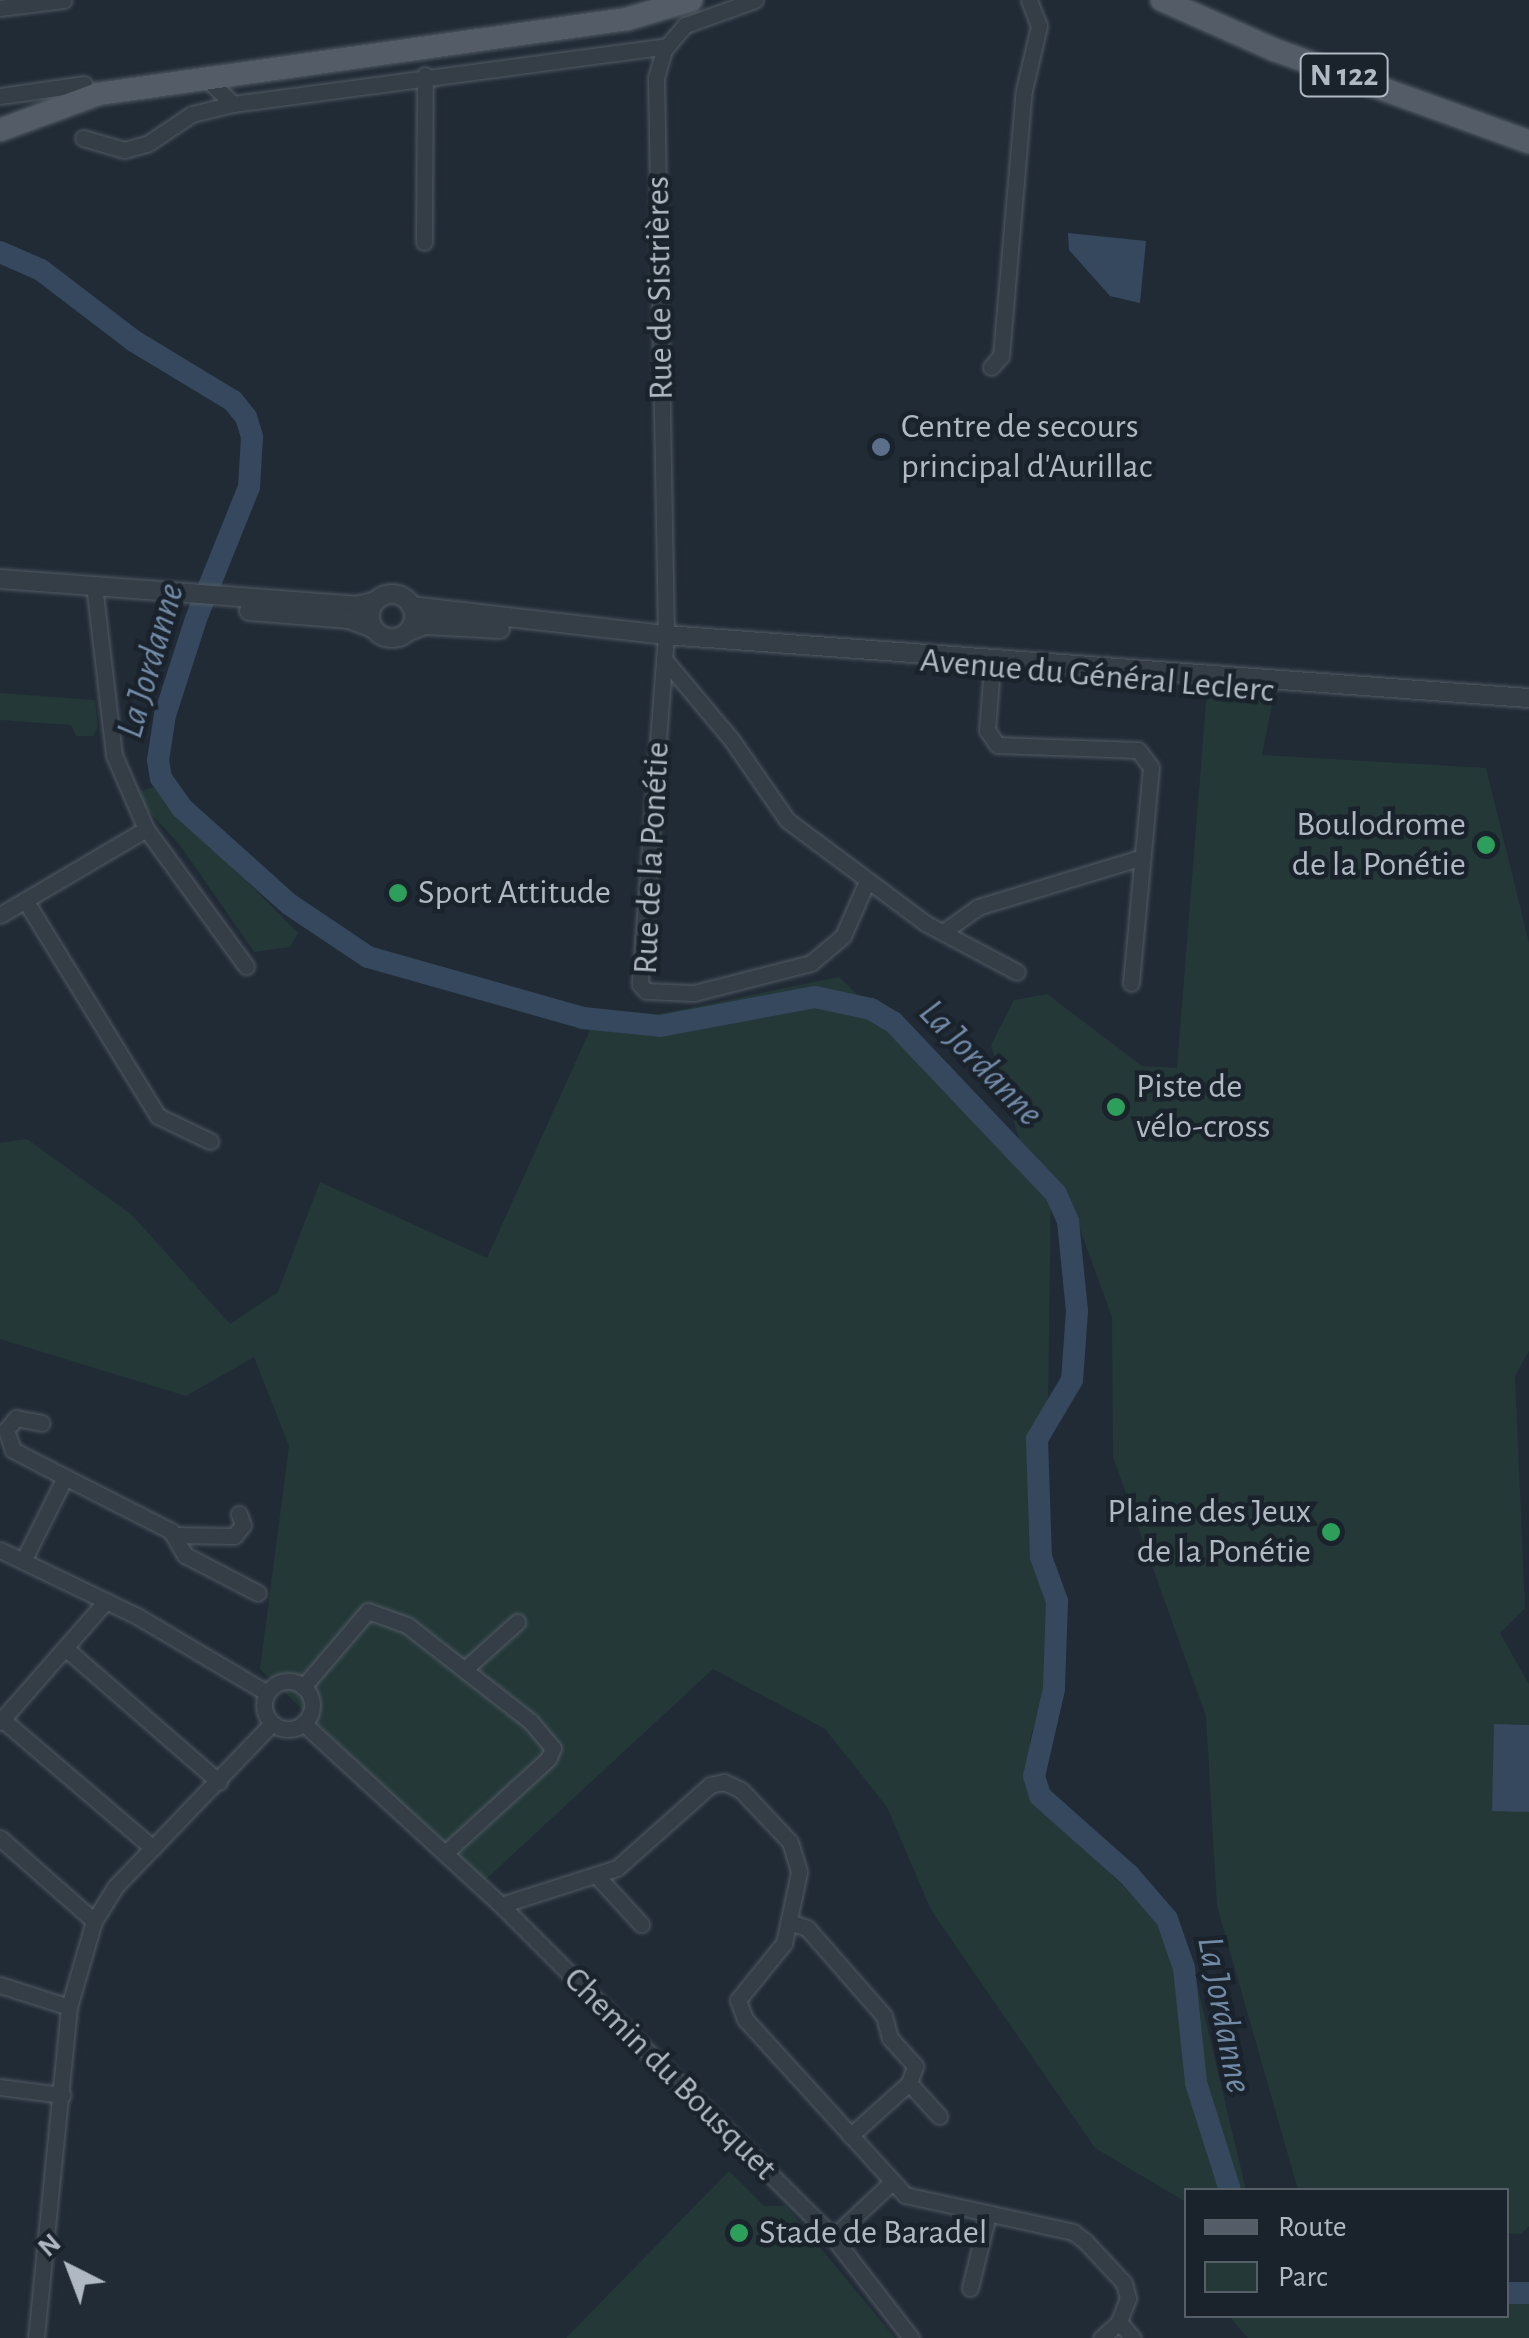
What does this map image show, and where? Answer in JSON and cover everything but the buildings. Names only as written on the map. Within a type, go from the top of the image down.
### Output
[{"type":"main road","points":[[8,124],[98,94],[627,18],[691,0]]},
{"type":"main road","name":"N 122","points":[[1162,0],[1274,50],[1529,142]]},
{"type":"main road","points":[[0,113],[84,84],[355,56]]},
{"type":"street","points":[[0,8],[64,0]]},
{"type":"street","points":[[83,138],[124,150],[192,114],[233,104],[424,74],[666,46],[685,25],[755,0]]},
{"type":"street","points":[[991,366],[1001,356],[1024,90],[1040,26],[1029,0]]},
{"type":"street","name":"Rue de Sistrières","points":[[666,46],[656,78],[666,635]]},
{"type":"street","points":[[424,74],[424,242]]},
{"type":"street","points":[[206,78],[233,104]]},
{"type":"street","points":[[0,96],[84,84]]},
{"type":"street","name":"Avenue du Général Leclerc","points":[[0,579],[349,619],[390,638],[409,630],[446,626],[563,633],[580,628]]},
{"type":"street","name":"Avenue du Général Leclerc","points":[[0,589],[94,591]]},
{"type":"street","points":[[94,591],[114,755],[146,830],[246,966]]},
{"type":"street","name":"Avenue du Général Leclerc","points":[[236,604],[376,601],[397,595],[411,606],[580,628],[1529,698]]},
{"type":"street","points":[[372,628],[376,601]]},
{"type":"street","points":[[409,630],[411,606]]},
{"type":"street","name":"Avenue du Général Leclerc","points":[[666,635],[690,644],[1529,710]]},
{"type":"street","name":"Rue de la Ponétie","points":[[666,635],[639,974],[646,991],[694,993],[811,963],[843,936],[867,881]]},
{"type":"street","points":[[664,659],[732,739],[786,820],[943,932],[1017,972]]},
{"type":"street","points":[[992,667],[987,730],[997,744],[1138,750],[1150,768],[1131,983]]},
{"type":"street","points":[[0,915],[146,830]]},
{"type":"street","points":[[943,932],[978,907],[1143,856]]},
{"type":"street","points":[[26,900],[158,1116],[210,1141]]},
{"type":"street","points":[[42,1423],[16,1418],[3,1435],[12,1450],[175,1536],[234,1536],[243,1525],[240,1514]]},
{"type":"street","points":[[24,1561],[65,1477]]},
{"type":"street","points":[[175,1536],[186,1555],[258,1593]]},
{"type":"street","points":[[0,1550],[106,1601],[267,1693]]},
{"type":"street","points":[[106,1601],[1,1721],[153,1848]]},
{"type":"street","points":[[304,1687],[368,1611],[407,1625],[466,1668],[554,1748],[445,1853]]},
{"type":"street","points":[[466,1668],[517,1622]]},
{"type":"street","points":[[65,1648],[219,1782]]},
{"type":"street","points":[[280,1682],[304,1687],[312,1709],[304,1723],[285,1729],[272,1723],[264,1708],[267,1693],[280,1682]]},
{"type":"street","points":[[36,2338],[70,2007],[94,1921],[115,1887],[272,1723]]},
{"type":"street","name":"Chemin du Bousquet","points":[[304,1723],[501,1905],[833,2237],[911,2338]]},
{"type":"street","points":[[501,1905],[616,1868],[710,1785],[724,1782],[740,1790],[797,1856],[789,1922],[776,1957],[738,2000],[745,2019],[905,2195],[1085,2241],[1124,2283],[1128,2298],[1119,2322],[1101,2338]]},
{"type":"street","points":[[0,1838],[94,1921]]},
{"type":"street","points":[[596,1875],[641,1924]]},
{"type":"street","points":[[789,1922],[807,1928],[884,2016],[890,2038],[915,2066],[909,2083],[850,2136]]},
{"type":"street","points":[[0,1985],[70,2007]]},
{"type":"street","points":[[909,2083],[938,2116]]},
{"type":"street","points":[[0,2087],[62,2095]]},
{"type":"street","points":[[833,2237],[891,2182]]},
{"type":"street","points":[[970,2288],[988,2214]]},
{"type":"street","points":[[1119,2322],[1133,2338]]},
{"type":"green space","name":"Plaine des Jeux de la Ponétie","points":[[1207,689],[1274,694],[1262,755],[1486,768],[1529,943],[1529,1351],[1515,1376],[1525,1608],[1500,1633],[1529,1684],[1529,2226],[1521,2234],[1509,2233],[1509,2188],[1297,2188],[1217,1906],[1206,1716],[1113,1457],[1112,1317],[1067,1194],[1020,1142],[991,1045],[1014,1000],[1047,994],[1142,1066],[1177,1068]]},
{"type":"green space","points":[[0,693],[95,700],[98,727],[93,736],[76,736],[71,725],[0,720]]},
{"type":"green space","points":[[154,787],[298,933],[290,947],[254,952],[180,845],[133,794]]},
{"type":"green space","points":[[839,977],[1051,1187],[1048,1406],[1033,1445],[1035,1554],[1054,1603],[1052,1665],[1030,1739],[1035,1795],[1190,1955],[1246,2188],[1184,2188],[1184,2201],[1095,2148],[931,1910],[887,1807],[825,1729],[713,1669],[483,1882],[260,1669],[289,1446],[254,1357],[186,1396],[0,1339],[0,1143],[27,1139],[132,1215],[230,1324],[278,1292],[320,1182],[487,1258],[591,1028]]},
{"type":"green space","name":"Stade de Baradel","points":[[729,2171],[764,2206],[786,2206],[895,2338],[566,2338]]},
{"type":"green space","points":[[1509,2288],[1529,2292],[1529,2338],[1248,2338],[1231,2318],[1509,2318]]},
{"type":"water","points":[[1068,233],[1146,241],[1140,303],[1110,296],[1069,250]]},
{"type":"water","points":[[1494,1724],[1529,1725],[1529,1812],[1492,1811]]},
{"type":"waterway","name":"La Jordanne","points":[[0,252],[41,270],[134,341],[233,401],[246,417],[252,437],[249,487],[196,619],[165,715],[158,760],[161,778],[182,808],[289,904],[368,957],[583,1018],[660,1026],[815,997],[871,1009],[893,1022],[1056,1194],[1068,1221],[1077,1311],[1072,1380],[1037,1439],[1041,1557],[1057,1601],[1054,1689],[1034,1776],[1040,1796],[1129,1875],[1167,1919],[1184,1968],[1196,2083],[1229,2188]]},
{"type":"waterway","name":"La Jordanne","points":[[1509,2293],[1529,2293]]},
{"type":"place","name":"Centre de secours principal d'Aurillac","points":[[881,447]]},
{"type":"place","name":"Boulodrome de la Ponétie","points":[[1486,845]]},
{"type":"place","name":"Sport Attitude","points":[[398,893]]},
{"type":"place","name":"Piste de vélo-cross","points":[[1116,1107]]},
{"type":"place","name":"Plaine des Jeux de la Ponétie","points":[[1331,1532]]},
{"type":"place","name":"Stade de Baradel","points":[[739,2233]]}]
